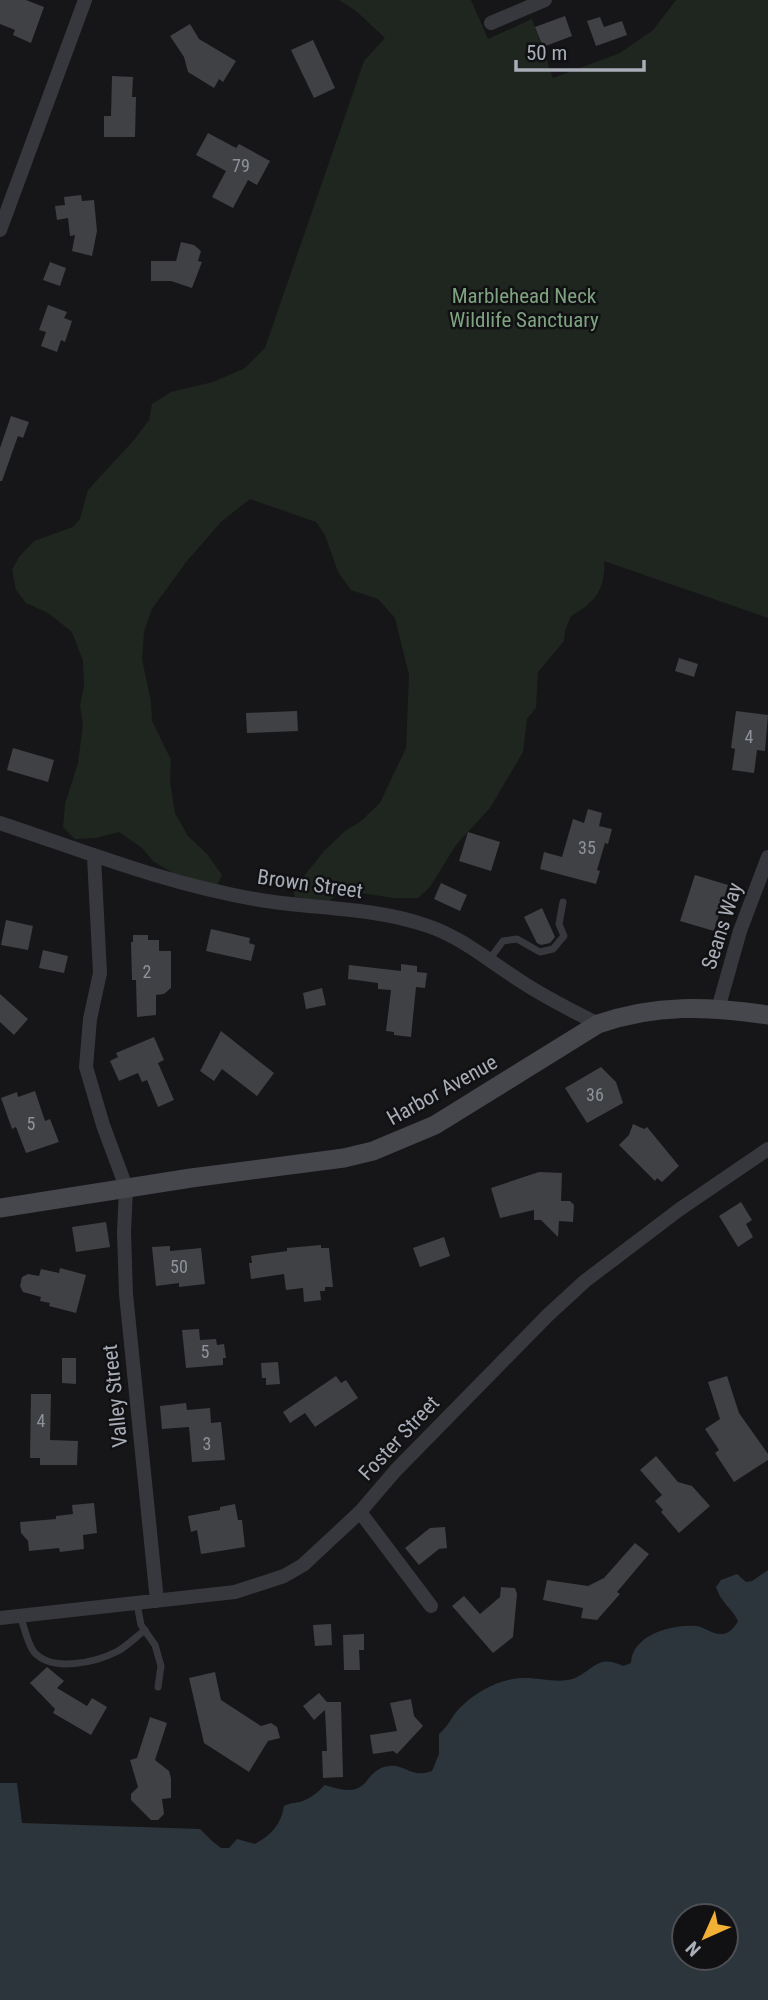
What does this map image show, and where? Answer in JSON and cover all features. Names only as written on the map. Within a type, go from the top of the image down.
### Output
[{"type":"main road","name":"Harbor Avenue","points":[[0,1208],[126,1187],[344,1158],[373,1151],[435,1125],[598,1024],[628,1014],[685,1007],[768,1016]]},
{"type":"street","points":[[0,230],[85,0]]},
{"type":"street","points":[[491,23],[545,0]]},
{"type":"street","name":"Brown Street","points":[[0,823],[94,857],[192,886],[261,900],[328,907],[425,924],[458,940],[533,990],[598,1024]]},
{"type":"street","points":[[94,857],[100,973],[90,1019],[86,1067],[103,1125],[126,1187]]},
{"type":"street","name":"Seans Way","points":[[718,1009],[740,931],[768,857]]},
{"type":"street","name":"Foster Street","points":[[0,1618],[235,1592],[284,1576],[303,1565],[360,1512],[396,1470],[548,1315],[585,1281],[680,1209],[768,1149]]},
{"type":"street","name":"Valley Street","points":[[126,1187],[123,1220],[126,1294],[157,1601]]},
{"type":"street","points":[[360,1512],[430,1606]]},
{"type":"lane","points":[[488,960],[503,941],[517,939],[540,952],[553,949],[564,936],[559,924],[563,902]]},
{"type":"lane","points":[[137,1603],[142,1625],[155,1645],[161,1666],[158,1687]]},
{"type":"lane","points":[[20,1615],[33,1651],[47,1661],[66,1664],[97,1659],[119,1650],[145,1630]]},
{"type":"green space","name":"Marblehead Neck Wildlife Sanctuary","points":[[339,0],[471,0],[488,39],[532,19],[553,78],[620,53],[653,30],[676,0],[768,0],[768,618],[604,561],[601,588],[592,601],[571,616],[564,641],[538,672],[536,708],[527,719],[523,752],[490,808],[456,845],[430,887],[418,898],[393,898],[343,890],[328,902],[295,897],[293,890],[324,851],[380,803],[406,748],[409,675],[395,618],[378,599],[351,590],[338,572],[325,535],[316,522],[250,499],[221,522],[187,561],[152,609],[144,632],[142,659],[152,721],[171,760],[170,781],[175,813],[188,836],[207,854],[222,875],[217,885],[201,889],[154,862],[142,848],[119,832],[95,838],[75,839],[63,827],[65,804],[78,763],[83,724],[80,706],[84,686],[83,661],[72,632],[48,613],[26,603],[16,590],[12,570],[19,557],[34,541],[73,527],[80,519],[88,490],[149,420],[152,404],[171,392],[213,382],[245,368],[265,348],[364,61],[385,38],[356,11]]},
{"type":"shaded area","points":[[768,1570],[768,2000],[0,2000],[0,1783],[17,1783],[22,1823],[200,1829],[221,1848],[229,1848],[237,1839],[255,1844],[274,1829],[284,1806],[307,1799],[325,1785],[352,1790],[359,1788],[374,1773],[389,1766],[419,1773],[432,1771],[439,1754],[439,1734],[463,1705],[492,1686],[518,1678],[569,1680],[602,1662],[623,1666],[631,1663],[638,1645],[665,1629],[696,1626],[715,1633],[727,1633],[738,1621],[716,1587],[721,1580],[737,1574],[746,1582]]},
{"type":"building","points":[[0,0],[26,0],[44,7],[31,43],[13,35],[15,30],[0,24]]},
{"type":"building","points":[[565,16],[572,36],[543,47],[535,27]]},
{"type":"building","points":[[600,17],[604,27],[622,21],[627,35],[596,46],[587,21]]},
{"type":"building","points":[[190,24],[199,39],[236,61],[223,82],[219,79],[214,88],[188,72],[184,57],[170,36]]},
{"type":"building","points":[[313,40],[335,88],[314,98],[291,50]]},
{"type":"building","points":[[112,76],[133,77],[132,97],[136,97],[135,137],[104,137],[104,116],[111,116]]},
{"type":"building","points":[[208,133],[236,148],[239,144],[270,161],[257,185],[248,180],[233,208],[212,197],[226,171],[196,155]]},
{"type":"building","points":[[81,195],[82,201],[94,200],[97,231],[92,256],[72,251],[75,235],[70,236],[68,218],[57,220],[55,206],[65,205],[64,197]]},
{"type":"building","points":[[181,242],[194,245],[201,251],[198,261],[202,262],[192,288],[171,281],[151,281],[151,261],[176,261]]},
{"type":"building","points":[[50,262],[66,268],[60,286],[43,280]]},
{"type":"building","points":[[48,305],[67,312],[64,318],[72,321],[65,342],[61,340],[57,352],[41,346],[46,332],[39,330]]},
{"type":"building","points":[[11,416],[29,422],[23,438],[18,436],[0,481],[0,448]]},
{"type":"building","points":[[679,658],[698,664],[694,677],[675,671]]},
{"type":"building","points":[[297,711],[298,731],[247,733],[246,713]]},
{"type":"building","points":[[736,711],[768,715],[765,751],[757,750],[754,773],[732,770],[735,749],[731,748]]},
{"type":"building","points":[[13,748],[54,760],[48,782],[7,770]]},
{"type":"building","points":[[588,809],[602,813],[599,826],[612,829],[597,870],[600,871],[596,884],[540,869],[544,852],[562,857],[573,819],[584,823]]},
{"type":"building","points":[[468,832],[500,842],[491,871],[459,861]]},
{"type":"building","points":[[695,875],[728,885],[714,931],[680,921]]},
{"type":"building","points":[[441,883],[467,895],[460,911],[434,899]]},
{"type":"building","points":[[542,908],[555,937],[550,943],[541,945],[537,943],[524,917]]},
{"type":"building","points":[[6,920],[33,926],[28,950],[1,945]]},
{"type":"building","points":[[211,929],[250,938],[249,943],[255,945],[251,961],[206,951]]},
{"type":"building","points":[[133,935],[148,935],[148,940],[159,940],[159,951],[171,951],[171,988],[164,994],[156,995],[156,1015],[137,1017],[136,980],[132,980]]},
{"type":"building","points":[[43,950],[68,956],[64,973],[39,968]]},
{"type":"building","points":[[401,964],[417,966],[417,972],[427,973],[425,988],[416,987],[411,1037],[386,1031],[391,990],[378,989],[378,983],[348,979],[349,965],[401,971]]},
{"type":"building","points":[[322,988],[326,1005],[306,1009],[303,993]]},
{"type":"building","points":[[0,994],[28,1019],[14,1035],[0,1022]]},
{"type":"building","points":[[221,1031],[274,1073],[257,1096],[222,1069],[214,1081],[200,1071]]},
{"type":"building","points":[[154,1037],[164,1060],[158,1063],[174,1100],[158,1107],[147,1080],[142,1082],[138,1073],[119,1081],[110,1061],[118,1057],[116,1053]]},
{"type":"building","points":[[601,1067],[616,1082],[623,1103],[587,1123],[565,1088]]},
{"type":"building","points":[[35,1091],[45,1121],[50,1119],[59,1142],[26,1153],[16,1127],[12,1129],[1,1098],[17,1092],[18,1097]]},
{"type":"building","points":[[633,1124],[644,1129],[647,1127],[679,1166],[662,1182],[657,1178],[655,1181],[619,1145],[629,1135]]},
{"type":"building","points":[[539,1172],[562,1173],[561,1201],[570,1201],[574,1205],[573,1222],[559,1221],[558,1237],[541,1220],[534,1220],[534,1210],[500,1218],[491,1188]]},
{"type":"building","points":[[741,1202],[752,1220],[746,1224],[753,1237],[738,1247],[719,1216]]},
{"type":"building","points":[[106,1222],[110,1247],[76,1252],[72,1227]]},
{"type":"building","points":[[444,1237],[450,1256],[420,1267],[413,1248]]},
{"type":"building","points":[[321,1245],[321,1248],[329,1248],[333,1287],[325,1287],[325,1291],[320,1291],[321,1300],[304,1302],[303,1288],[286,1290],[284,1274],[251,1279],[251,1256],[287,1251],[287,1248]]},
{"type":"building","points":[[170,1246],[170,1251],[201,1248],[205,1284],[156,1286],[152,1247]]},
{"type":"building","points":[[60,1268],[86,1275],[76,1313],[49,1306],[50,1303],[40,1301],[41,1297],[23,1292],[20,1286],[22,1277],[28,1274],[39,1276],[41,1269],[59,1273]]},
{"type":"building","points":[[199,1329],[200,1340],[216,1339],[217,1345],[224,1344],[226,1358],[223,1358],[223,1365],[186,1368],[182,1330]]},
{"type":"building","points":[[62,1358],[76,1358],[76,1384],[62,1383]]},
{"type":"building","points":[[278,1362],[280,1384],[266,1385],[266,1378],[262,1378],[261,1363]]},
{"type":"building","points":[[336,1376],[341,1383],[346,1380],[358,1398],[315,1427],[305,1413],[290,1423],[283,1412]]},
{"type":"building","points":[[727,1376],[739,1413],[768,1454],[768,1460],[734,1482],[715,1453],[719,1450],[705,1429],[720,1419],[708,1382]]},
{"type":"building","points":[[31,1394],[51,1394],[50,1440],[78,1441],[77,1465],[40,1465],[40,1458],[30,1458]]},
{"type":"building","points":[[186,1403],[187,1410],[210,1408],[211,1423],[221,1422],[225,1460],[192,1462],[189,1427],[162,1429],[160,1406]]},
{"type":"building","points":[[656,1456],[678,1482],[692,1486],[710,1506],[679,1533],[655,1501],[662,1495],[640,1470]]},
{"type":"building","points":[[94,1503],[97,1533],[83,1535],[84,1549],[60,1552],[59,1548],[29,1551],[28,1541],[21,1533],[20,1522],[56,1519],[56,1516],[73,1514],[72,1505]]},
{"type":"building","points":[[235,1504],[238,1520],[242,1520],[245,1547],[201,1554],[197,1530],[191,1532],[188,1516],[220,1510],[220,1507]]},
{"type":"building","points":[[445,1527],[447,1548],[439,1549],[419,1565],[405,1548],[430,1528]]},
{"type":"building","points":[[635,1543],[649,1554],[597,1620],[581,1618],[583,1608],[543,1600],[547,1580],[588,1586],[604,1578]]},
{"type":"building","points":[[501,1587],[515,1588],[517,1594],[513,1637],[493,1653],[452,1606],[464,1596],[480,1614],[500,1597]]},
{"type":"building","points":[[331,1624],[332,1645],[315,1646],[313,1625]]},
{"type":"building","points":[[364,1634],[364,1650],[359,1650],[360,1670],[344,1670],[343,1635]]},
{"type":"building","points":[[47,1667],[64,1681],[57,1688],[87,1706],[92,1698],[107,1707],[91,1735],[53,1713],[55,1709],[30,1683]]},
{"type":"building","points":[[215,1672],[221,1700],[261,1726],[271,1723],[277,1727],[280,1738],[268,1741],[249,1772],[204,1743],[189,1678]]},
{"type":"building","points":[[319,1693],[327,1702],[341,1702],[343,1777],[323,1778],[322,1751],[327,1751],[325,1710],[314,1720],[303,1706]]},
{"type":"building","points":[[411,1699],[414,1716],[423,1726],[397,1754],[393,1751],[373,1754],[370,1735],[397,1731],[390,1703]]},
{"type":"building","points":[[150,1717],[167,1723],[155,1760],[169,1771],[171,1798],[162,1799],[164,1814],[158,1820],[151,1820],[131,1800],[131,1794],[138,1787],[130,1760],[137,1758]]}]
